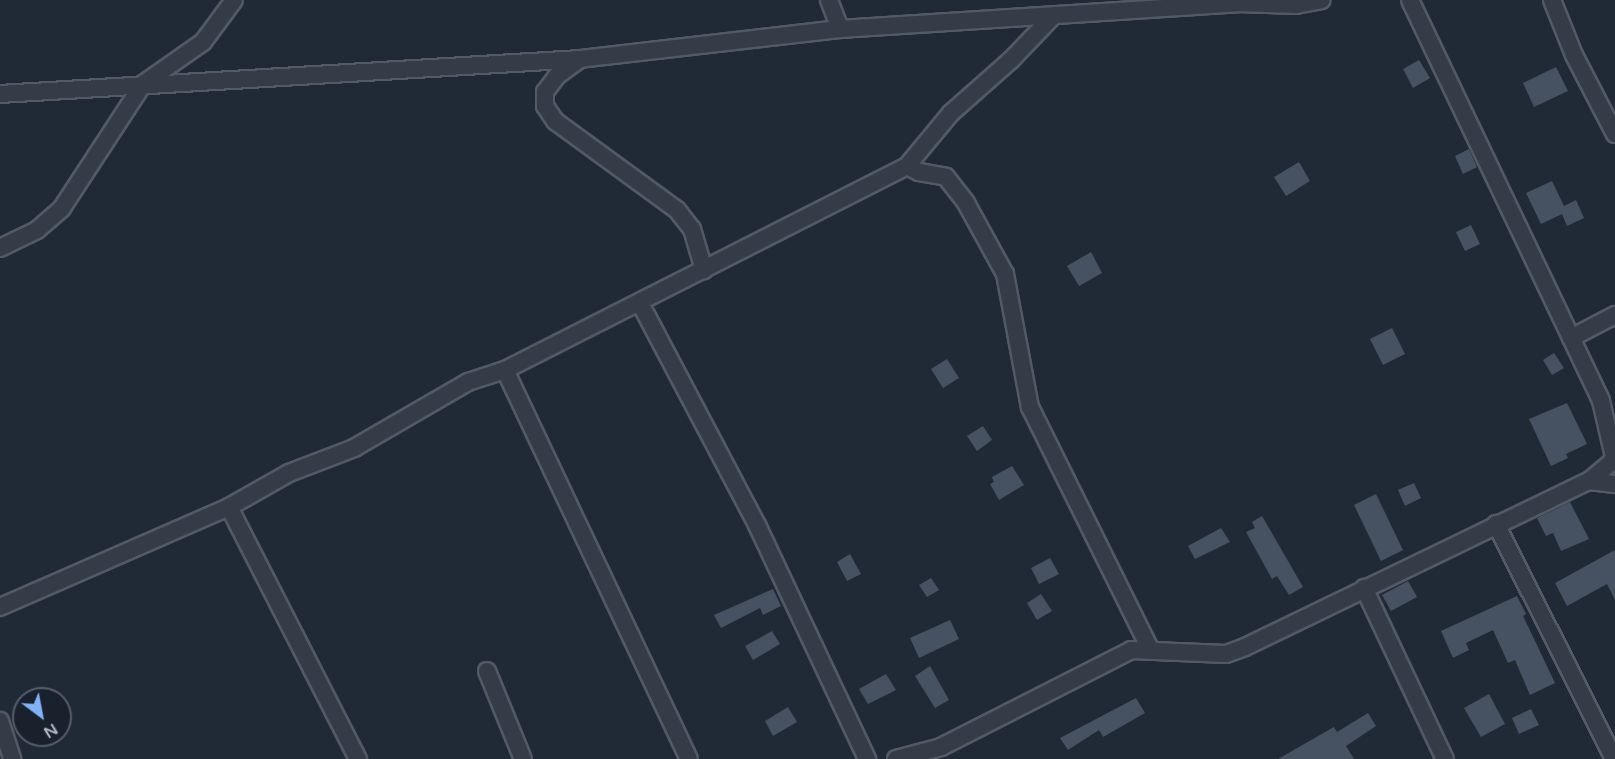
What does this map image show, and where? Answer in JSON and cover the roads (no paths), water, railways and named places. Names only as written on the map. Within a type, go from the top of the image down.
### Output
[{"type":"street","points":[[0,248],[37,230],[62,207],[143,84],[203,42],[234,0]]},
{"type":"street","points":[[829,0],[840,29]]},
{"type":"street","points":[[0,94],[580,59],[840,29],[1238,3],[1296,5],[1323,0]]},
{"type":"street","points":[[896,759],[941,747],[1131,650],[1226,654],[1245,647],[1589,481],[1615,461],[1601,401],[1410,0]]},
{"type":"street","points":[[1552,0],[1574,56],[1615,134]]},
{"type":"street","points":[[0,607],[229,507],[289,473],[354,448],[468,382],[505,370],[907,166],[951,113],[1011,60],[1054,15]]},
{"type":"street","points":[[580,59],[557,76],[545,92],[545,106],[555,121],[677,210],[692,229],[704,270]]},
{"type":"street","points":[[907,166],[919,172],[946,177],[966,203],[1005,274],[1030,407],[1150,649]]},
{"type":"street","points":[[640,303],[757,525],[867,759]]},
{"type":"street","points":[[1571,338],[1615,315]]},
{"type":"street","points":[[505,370],[689,759]]},
{"type":"street","points":[[1589,481],[1615,484]]},
{"type":"street","points":[[229,507],[358,759]]},
{"type":"street","points":[[1496,525],[1614,759]]},
{"type":"street","points":[[1364,588],[1445,759]]},
{"type":"street","points":[[487,671],[523,759]]},
{"type":"street","points":[[1,729],[12,759]]}]
